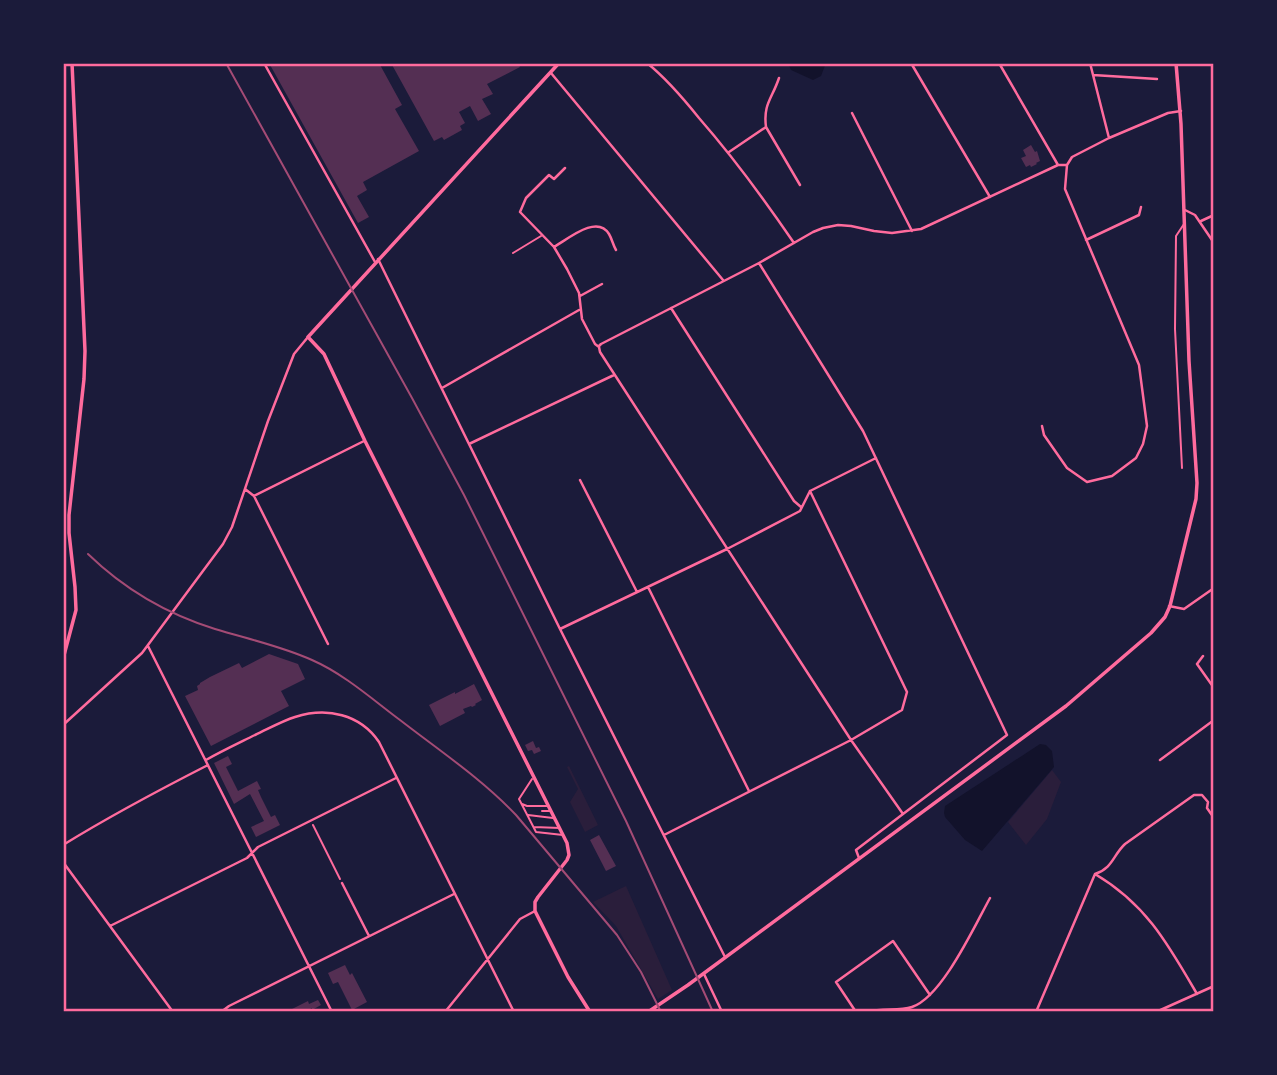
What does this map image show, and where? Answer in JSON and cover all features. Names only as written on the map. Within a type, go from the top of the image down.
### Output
[{"type":"main road","points":[[63,659],[76,610],[69,515],[85,351],[72,63]]},
{"type":"main road","points":[[559,63],[308,337],[324,354],[365,441],[564,835],[569,855],[538,897],[535,911],[568,977],[590,1012]]},
{"type":"main road","points":[[648,1012],[1079,695],[1151,633],[1165,617],[1196,499],[1197,483],[1189,360],[1181,111],[1176,63]]},
{"type":"street","points":[[264,63],[377,261],[725,957]]},
{"type":"street","points":[[647,63],[679,93],[729,152],[794,243]]},
{"type":"street","points":[[911,63],[990,197]]},
{"type":"street","points":[[999,63],[1058,165]]},
{"type":"street","points":[[1090,63],[1109,138]]},
{"type":"street","points":[[551,72],[723,280]]},
{"type":"street","points":[[1093,75],[1157,79]]},
{"type":"street","points":[[779,78],[766,105],[766,127],[800,185]]},
{"type":"street","points":[[1042,426],[1044,435],[1067,468],[1087,482],[1112,477],[1136,458],[1143,444],[1147,426],[1139,365],[1066,189],[1067,165],[1072,157],[1109,138],[1167,113],[1181,111]]},
{"type":"street","points":[[852,113],[912,230]]},
{"type":"street","points":[[729,152],[766,127]]},
{"type":"street","points":[[599,347],[823,228],[838,225],[892,233],[912,230],[930,225],[1058,165],[1067,165]]},
{"type":"street","points":[[565,168],[554,179],[549,175],[526,198],[520,212],[554,247],[580,296],[582,319],[595,344],[851,740],[903,814]]},
{"type":"street","points":[[1086,240],[1139,215],[1140,207]]},
{"type":"street","points":[[1184,209],[1195,215],[1214,243]]},
{"type":"street","points":[[1200,222],[1214,215]]},
{"type":"street","points":[[554,247],[593,225],[603,227],[611,236],[616,250]]},
{"type":"street","points":[[759,263],[863,431],[1007,735],[856,850],[859,858]]},
{"type":"street","points":[[580,296],[602,284]]},
{"type":"street","points":[[671,308],[801,508]]},
{"type":"street","points":[[442,388],[580,310]]},
{"type":"street","points":[[63,725],[148,646],[223,544],[232,527],[294,354],[308,337]]},
{"type":"street","points":[[469,444],[614,374]]},
{"type":"street","points":[[254,496],[365,441]]},
{"type":"street","points":[[560,629],[800,511],[810,491],[876,458]]},
{"type":"street","points":[[580,480],[637,592]]},
{"type":"street","points":[[245,489],[254,496],[328,644]]},
{"type":"street","points":[[664,835],[851,740],[902,710],[906,692],[810,491]]},
{"type":"street","points":[[648,587],[749,791]]},
{"type":"street","points":[[1169,606],[1184,609],[1214,588]]},
{"type":"street","points":[[148,646],[332,1012]]},
{"type":"street","points":[[1203,656],[1197,664],[1214,688]]},
{"type":"street","points":[[206,760],[282,723],[314,713],[327,712],[349,718],[368,728],[397,777],[514,1012]]},
{"type":"street","points":[[1160,760],[1214,720]]},
{"type":"street","points":[[63,845],[152,793],[208,765]]},
{"type":"street","points":[[110,926],[247,858],[258,847],[397,777]]},
{"type":"street","points":[[1036,1012],[1095,874],[1105,870],[1125,844],[1194,795],[1202,795],[1214,818]]},
{"type":"street","points":[[1208,808],[1214,803]]},
{"type":"street","points":[[63,862],[173,1012]]},
{"type":"street","points":[[1095,874],[1130,898],[1147,916],[1197,994]]},
{"type":"street","points":[[342,883],[369,936]]},
{"type":"street","points":[[221,1012],[454,894]]},
{"type":"street","points":[[868,1012],[912,1007],[930,995],[946,977],[990,898]]},
{"type":"street","points":[[444,1012],[520,919],[535,911]]},
{"type":"street","points":[[856,1012],[836,982],[893,942],[930,995]]},
{"type":"street","points":[[704,973],[722,1012]]},
{"type":"street","points":[[1156,1012],[1214,986]]},
{"type":"lane","points":[[1182,468],[1175,329],[1176,236],[1184,223]]},
{"type":"lane","points":[[513,253],[542,235]]},
{"type":"lane","points":[[534,777],[519,799],[527,815],[538,833],[564,835]]},
{"type":"lane","points":[[521,803],[551,809]]},
{"type":"lane","points":[[542,811],[551,809]]},
{"type":"lane","points":[[527,815],[555,818]]},
{"type":"lane","points":[[533,826],[561,828]]},
{"type":"path","points":[[311,821],[342,883]]},
{"type":"shaded area","points":[[788,63],[826,63],[821,76],[813,80],[791,70]]},
{"type":"shaded area","points":[[1040,744],[1046,745],[1052,751],[1054,767],[982,851],[965,840],[945,817],[945,806]]},
{"type":"shaded area","points":[[569,766],[598,825],[585,832],[570,802],[578,789],[567,767]]},
{"type":"shaded area","points":[[1052,770],[1061,782],[1047,819],[1026,845],[1008,822]]},
{"type":"shaded area","points":[[626,886],[672,990],[658,999],[616,926],[593,902]]},
{"type":"building","points":[[269,63],[379,63],[402,105],[395,109],[419,151],[363,182],[367,190],[357,196],[369,217],[358,223]]},
{"type":"building","points":[[391,63],[518,63],[520,67],[487,84],[493,94],[482,99],[491,114],[478,121],[470,106],[459,112],[465,123],[460,126],[462,130],[444,140],[442,137],[434,141]]},
{"type":"building","points":[[1031,145],[1035,152],[1037,151],[1040,161],[1026,167],[1021,158],[1026,156],[1023,150]]},
{"type":"building","points":[[269,654],[298,664],[305,679],[281,691],[289,706],[211,746],[185,696],[198,690],[197,686],[210,677],[239,663],[242,668]]},
{"type":"building","points":[[474,684],[482,700],[463,709],[465,713],[440,726],[429,705]]},
{"type":"building","points":[[533,741],[541,751],[534,754],[532,750],[528,751],[525,745]]},
{"type":"building","points":[[228,756],[232,764],[226,767],[238,791],[257,781],[261,789],[258,790],[271,817],[275,815],[280,825],[256,837],[251,827],[264,821],[250,794],[234,804],[214,763]]},
{"type":"building","points":[[599,835],[616,866],[606,871],[590,840]]},
{"type":"building","points":[[345,965],[367,1002],[352,1010],[338,982],[333,984],[328,973]]},
{"type":"building","points":[[318,1000],[321,1005],[312,1010],[286,1012],[308,1001],[309,1004]]},
{"type":"railway","points":[[226,63],[464,495],[626,821],[713,1012]]},
{"type":"railway","points":[[88,554],[131,589],[163,608],[197,623],[300,655],[335,672],[475,777],[516,815],[617,935],[641,972],[661,1012]]}]
